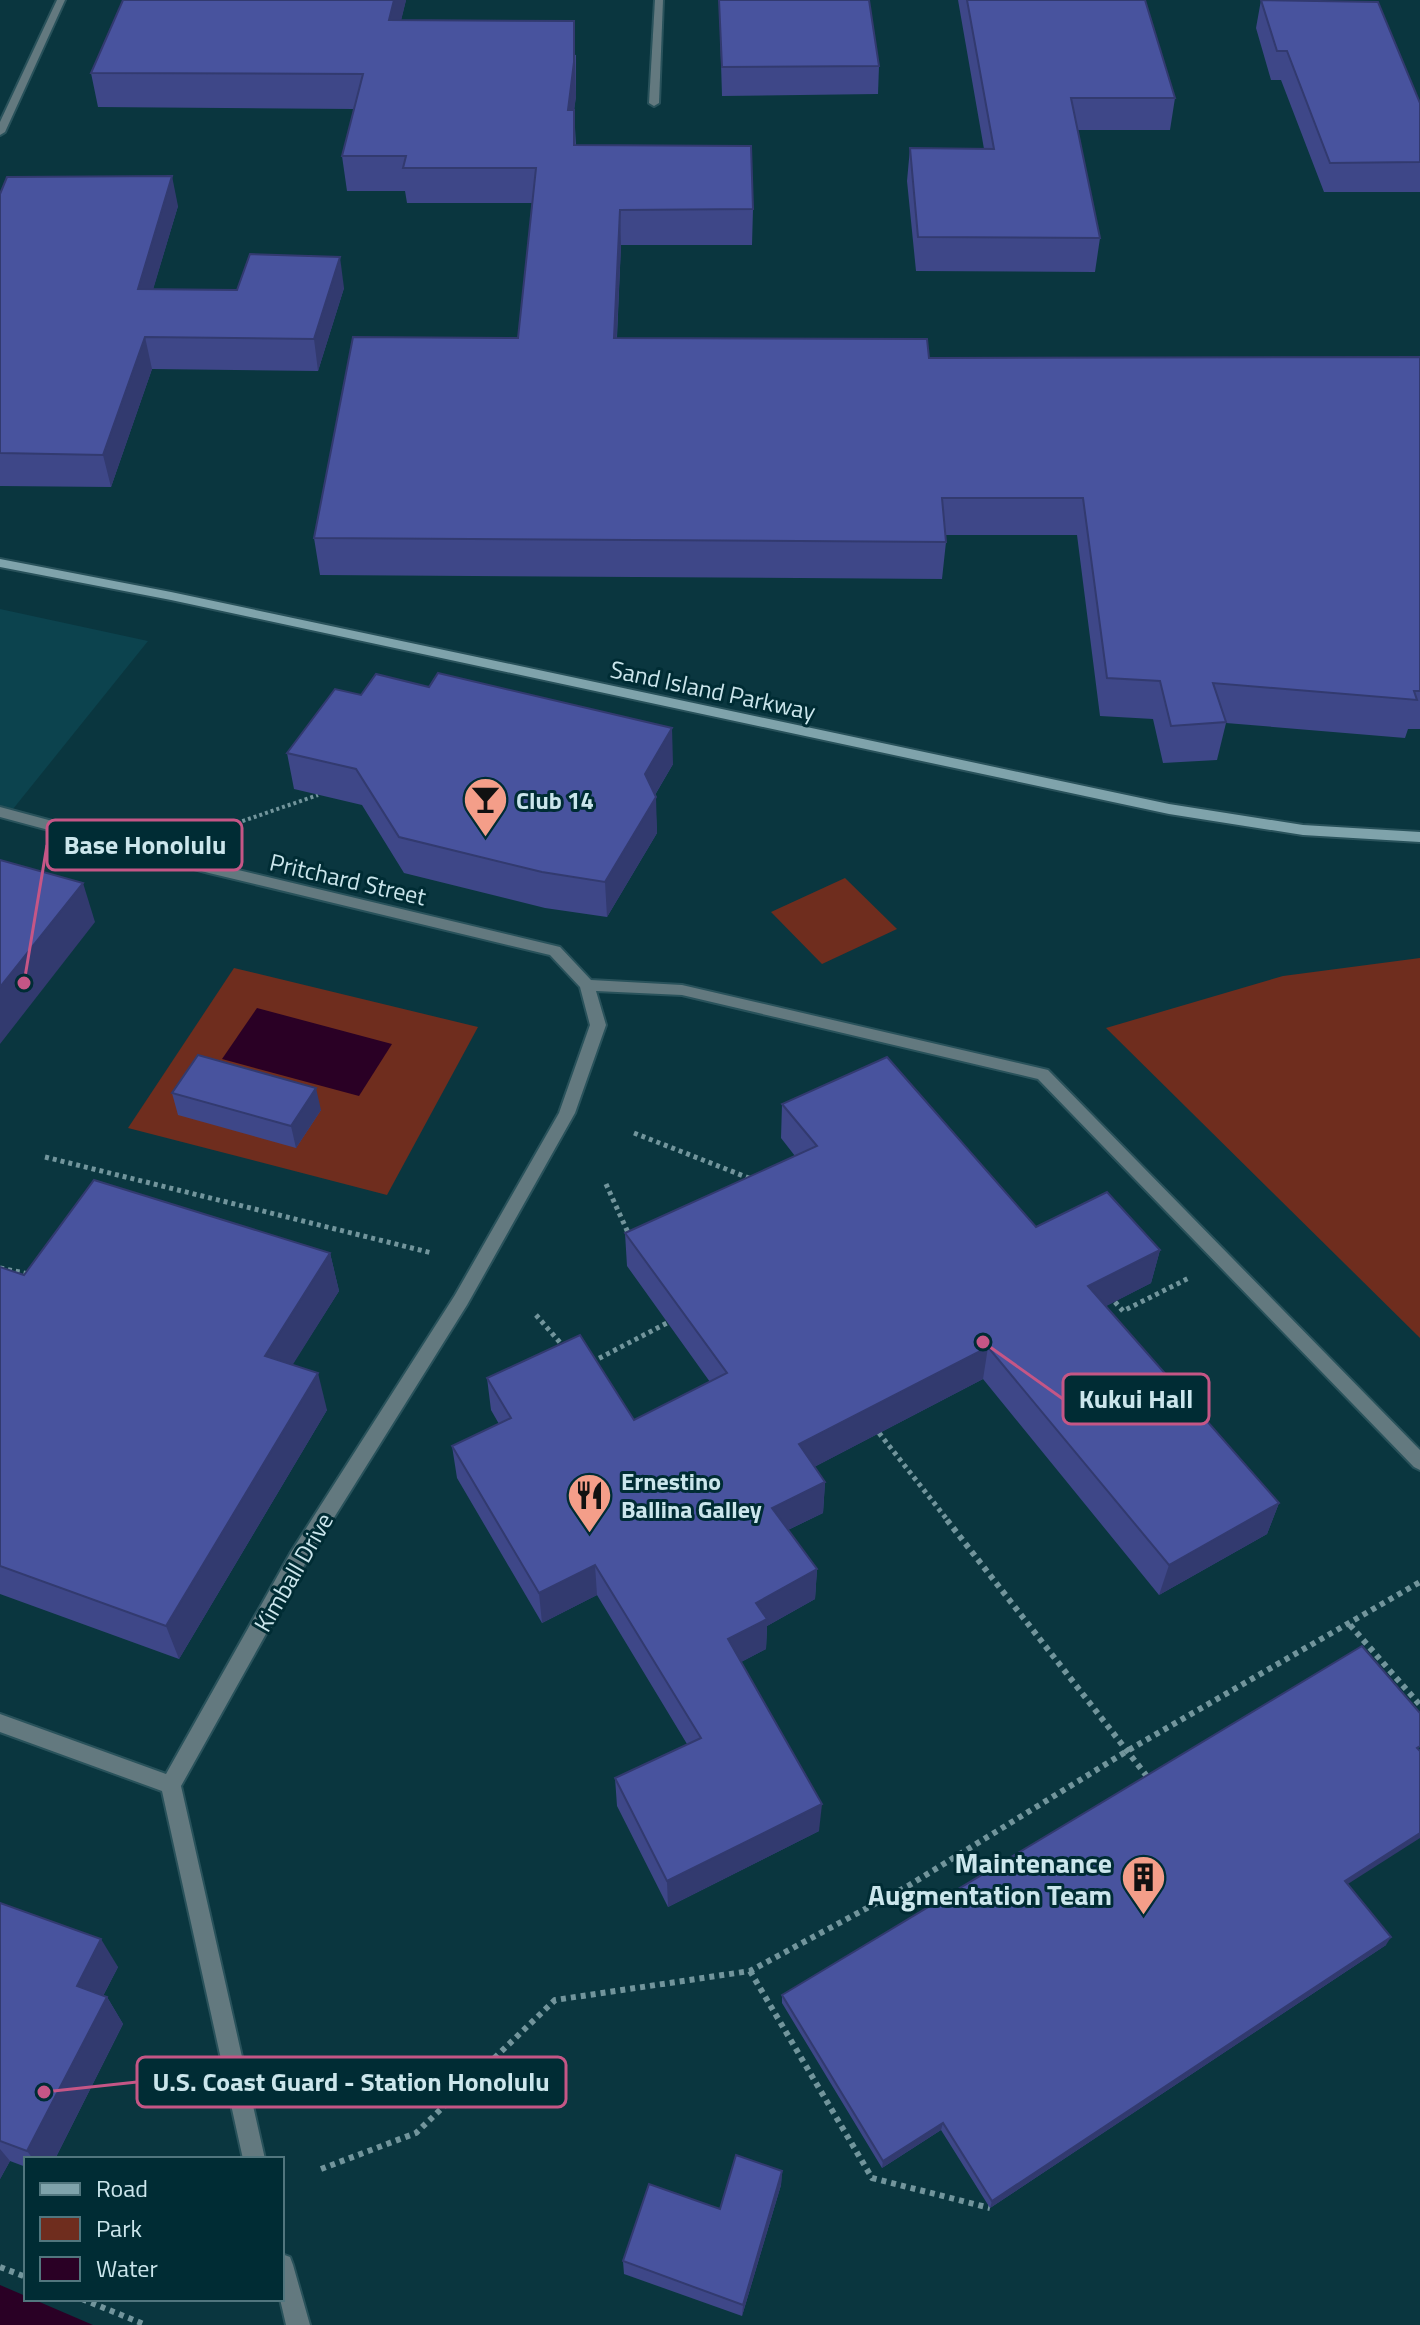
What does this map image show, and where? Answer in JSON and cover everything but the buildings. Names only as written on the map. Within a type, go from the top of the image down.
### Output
[{"type":"street","points":[[0,132],[61,0]]},
{"type":"street","points":[[654,103],[659,0]]},
{"type":"street","name":"Sand Island Parkway","points":[[0,563],[171,596],[1169,809],[1303,830],[1420,837]]},
{"type":"street","name":"Pritchard Street","points":[[0,812],[209,868],[555,951],[587,985],[598,1025]]},
{"type":"street","points":[[587,985],[682,990],[1043,1074],[1420,1462]]},
{"type":"street","name":"Kimball Drive","points":[[171,1785],[298,1558],[461,1300],[567,1113],[598,1025]]},
{"type":"street","points":[[0,1723],[171,1785],[254,2157]]},
{"type":"street","points":[[284,2272],[298,2325]]},
{"type":"path","points":[[202,835],[318,795]]},
{"type":"path","points":[[634,1133],[752,1177],[761,1189]]},
{"type":"path","points":[[45,1157],[432,1253]]},
{"type":"path","points":[[606,1184],[634,1248]]},
{"type":"path","points":[[0,1268],[31,1275]]},
{"type":"path","points":[[1115,1302],[1123,1311],[1201,1273]]},
{"type":"path","points":[[536,1315],[573,1357]]},
{"type":"path","points":[[582,1367],[667,1323]]},
{"type":"path","points":[[879,1433],[1150,1780]]},
{"type":"path","points":[[321,2169],[416,2133],[555,2000],[750,1971],[908,1886],[1127,1751],[1420,1582]]},
{"type":"path","points":[[1350,1625],[1420,1705]]},
{"type":"path","points":[[750,1971],[872,2178],[990,2208]]},
{"type":"path","points":[[0,2267],[24,2276]]},
{"type":"path","points":[[87,2301],[146,2325]]},
{"type":"shaded area","points":[[0,609],[148,641],[9,814],[0,812]]},
{"type":"green space","points":[[845,878],[897,929],[822,964],[771,912]]},
{"type":"green space","points":[[1420,958],[1420,1338],[1106,1028],[1283,976]]},
{"type":"green space","points":[[234,968],[478,1027],[387,1195],[128,1128]]},
{"type":"water","points":[[257,1008],[392,1044],[359,1096],[222,1059]]},
{"type":"water","points":[[0,2285],[24,2295],[24,2301],[37,2301],[93,2325],[0,2325]]},
{"type":"place","name":"Club 14","points":[[485,839]]},
{"type":"place","name":"Base Honolulu","points":[[24,983]]},
{"type":"place","name":"Kukui Hall","points":[[983,1342]]},
{"type":"place","name":"Ernestino Ballina Galley","points":[[590,1534]]},
{"type":"place","name":"Maintenance Augmentation Team","points":[[1143,1917]]},
{"type":"place","name":"U.S. Coast Guard - Station Honolulu","points":[[44,2092]]}]
